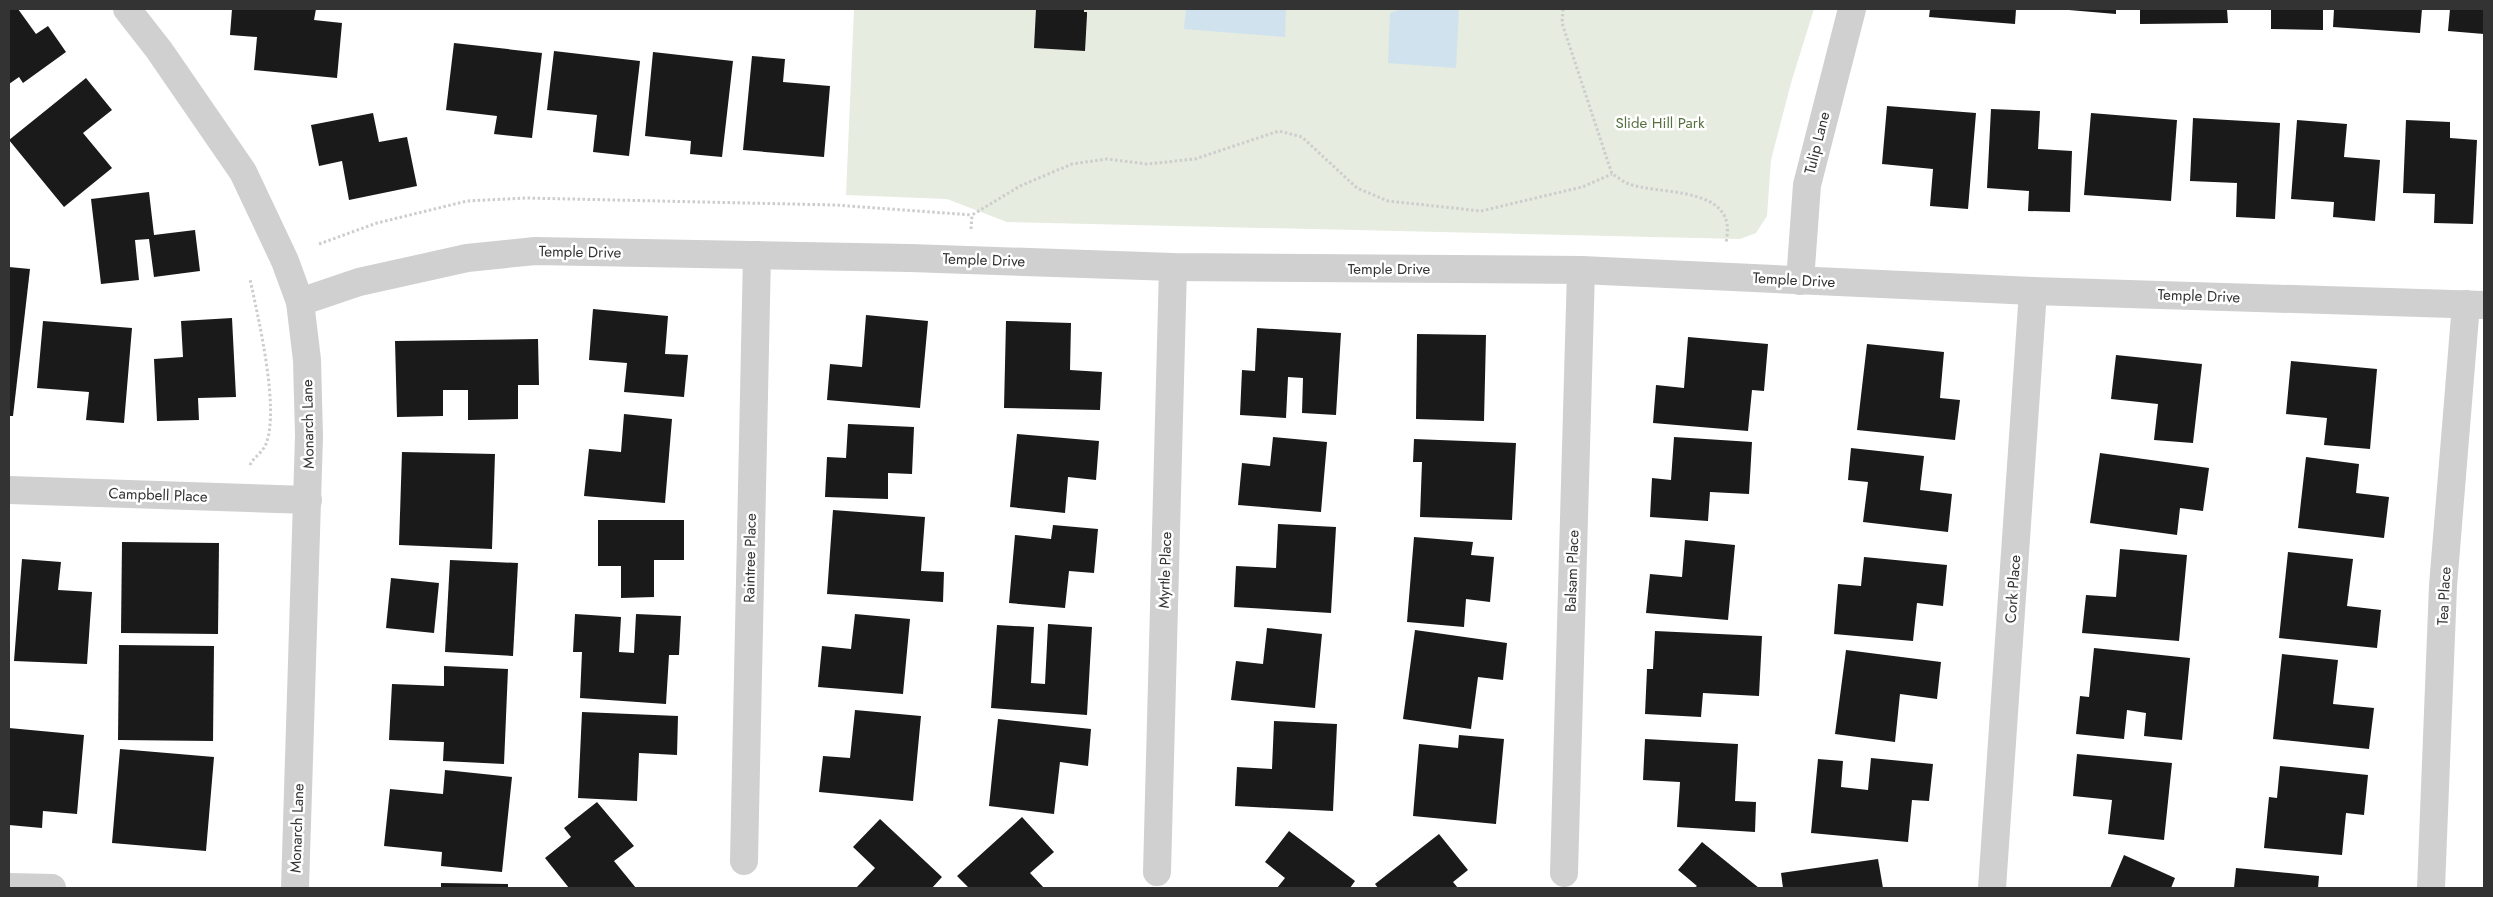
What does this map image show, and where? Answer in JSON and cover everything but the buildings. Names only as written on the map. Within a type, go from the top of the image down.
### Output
[{"type":"street","name":"Monarch Lane","points":[[127,9],[159,50],[244,172],[285,261],[300,302],[307,360],[309,436],[295,888]]},
{"type":"street","name":"Tulip Lane","points":[[1800,281],[1806,185],[1852,9]]},
{"type":"street","name":"Temple Drive","points":[[300,302],[359,282],[467,258],[535,251],[968,259],[1173,267],[1581,270],[2033,290],[2475,304]]},
{"type":"street","name":"Raintree Place","points":[[744,861],[757,255]]},
{"type":"street","name":"Myrtle Place","points":[[1157,872],[1173,267]]},
{"type":"street","name":"Balsam Place","points":[[1564,872],[1581,270]]},
{"type":"street","name":"Cork Place","points":[[1992,888],[2033,290]]},
{"type":"street","name":"Tea Place","points":[[2431,888],[2444,586],[2475,304]]},
{"type":"street","name":"Campbell Place","points":[[9,490],[308,500]]},
{"type":"street","points":[[9,887],[52,888]]},
{"type":"path","points":[[1563,9],[1562,23],[1612,174],[1627,184],[1648,189],[1686,193],[1710,201],[1721,210],[1727,223],[1726,243]]},
{"type":"path","points":[[319,244],[377,223],[467,201],[526,198],[835,205],[972,215],[1020,186],[1072,164],[1107,159],[1147,164],[1195,159],[1279,131],[1302,137],[1357,188],[1388,200],[1481,210],[1582,187],[1612,174]]},
{"type":"path","points":[[968,259],[972,215]]},
{"type":"path","points":[[248,498],[250,464],[266,445],[270,417],[266,360],[250,279]]},
{"type":"green space","name":"Slide Hill Park","points":[[854,9],[1814,9],[1791,83],[1771,160],[1767,216],[1756,233],[1740,239],[1007,222],[947,199],[846,195]]},
{"type":"water","points":[[1186,9],[1286,9],[1285,37],[1184,29]]},
{"type":"water","points":[[1402,9],[1459,9],[1456,68],[1388,63],[1390,13]]}]
